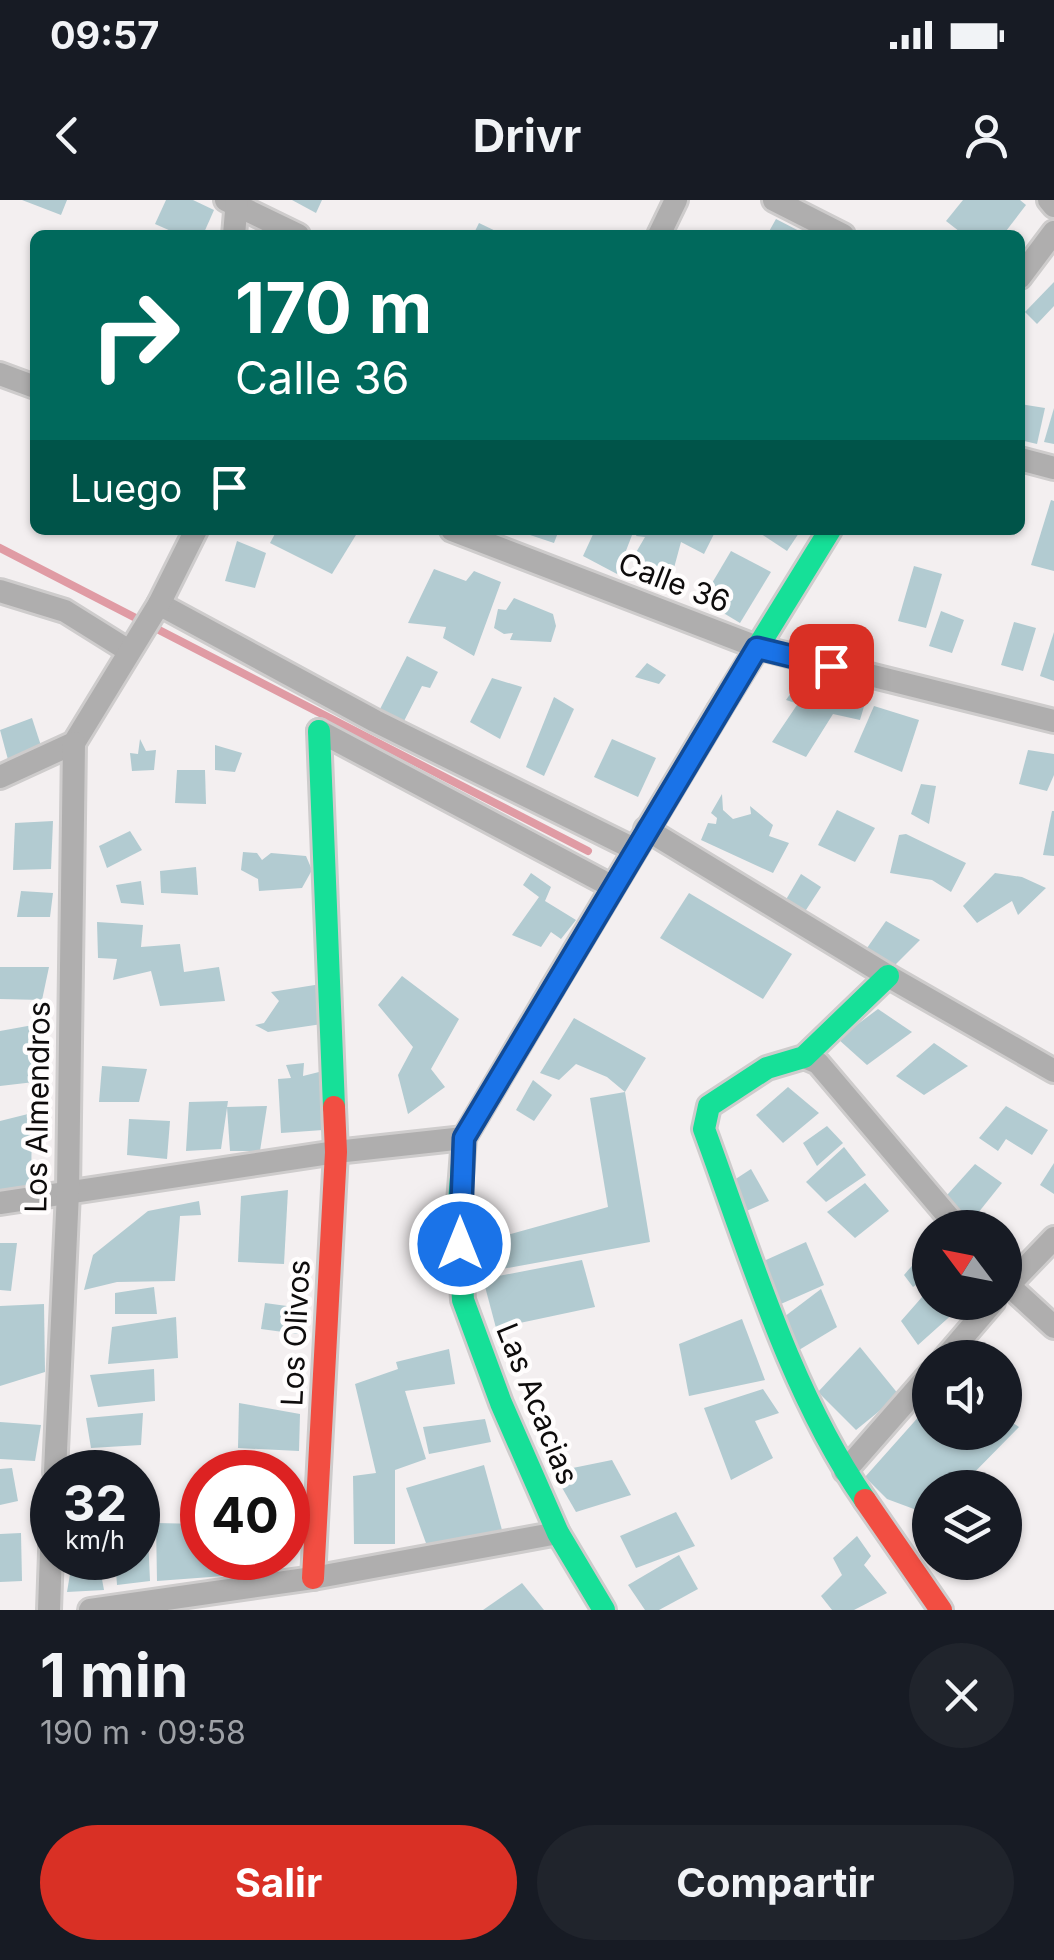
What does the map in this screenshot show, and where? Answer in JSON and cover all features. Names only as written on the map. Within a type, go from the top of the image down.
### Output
[{"type":"street","points":[[661,230],[676,200]]},
{"type":"street","points":[[774,200],[833,230]]},
{"type":"street","points":[[1049,200],[1054,206]]},
{"type":"street","points":[[234,230],[233,202],[288,230]]},
{"type":"street","points":[[1025,271],[1054,232]]},
{"type":"street","points":[[0,374],[30,385]]},
{"type":"street","points":[[1025,460],[1054,468]]},
{"type":"street","points":[[0,777],[74,743],[156,609],[193,535]]},
{"type":"street","name":"Calle 36","points":[[465,535],[757,648],[1054,720]]},
{"type":"street","name":"Las Acacias","points":[[604,1610],[558,1533],[500,1403],[463,1300],[458,1215],[464,1138],[611,886],[827,535]]},
{"type":"street","points":[[0,591],[65,611],[134,644]]},
{"type":"street","points":[[156,609],[344,705],[640,839],[1054,1071]]},
{"type":"street","name":"Los Olivos","points":[[313,1578],[336,1152],[320,732],[611,886]]},
{"type":"street","name":"Los Almendros","points":[[56,1450],[68,1192],[74,743]]},
{"type":"street","points":[[804,1057],[888,976]]},
{"type":"street","points":[[942,1610],[845,1471],[774,1320],[704,1129],[709,1106],[736,1086],[788,1059],[804,1057],[818,1063],[943,1210]]},
{"type":"street","points":[[0,1203],[336,1152],[464,1138]]},
{"type":"street","points":[[1022,1271],[1054,1238]]},
{"type":"street","points":[[1022,1304],[1054,1327]]},
{"type":"street","points":[[960,1340],[977,1320]]},
{"type":"street","points":[[845,1471],[912,1395]]},
{"type":"street","points":[[90,1610],[313,1578],[558,1533]]},
{"type":"street","points":[[48,1610],[49,1580]]},
{"type":"building","points":[[22,200],[67,200],[61,215]]},
{"type":"building","points":[[166,200],[193,200],[214,210],[205,230],[169,230],[155,224]]},
{"type":"building","points":[[292,200],[322,200],[316,213]]},
{"type":"building","points":[[963,200],[1020,200],[1026,205],[1007,230],[958,230],[946,221]]},
{"type":"building","points":[[776,219],[797,230],[770,230]]},
{"type":"building","points":[[479,223],[494,230],[476,230]]},
{"type":"building","points":[[1054,282],[1054,306],[1037,324],[1025,312]]},
{"type":"building","points":[[1025,405],[1045,408],[1037,444],[1025,441]]},
{"type":"building","points":[[1054,408],[1054,444],[1044,442]]},
{"type":"building","points":[[1051,500],[1054,501],[1054,571],[1031,565]]},
{"type":"building","points":[[274,535],[356,535],[332,574],[270,543]]},
{"type":"building","points":[[530,535],[557,535],[554,543]]},
{"type":"building","points":[[593,535],[632,535],[617,574],[583,556]]},
{"type":"building","points":[[714,535],[704,554],[681,542],[671,579],[631,561],[645,537],[636,536]]},
{"type":"building","points":[[763,535],[798,535],[787,551]]},
{"type":"building","points":[[237,541],[266,553],[255,588],[225,581]]},
{"type":"building","points":[[731,551],[771,572],[740,623],[702,600]]},
{"type":"building","points":[[914,566],[942,574],[926,628],[898,621]]},
{"type":"building","points":[[434,569],[466,581],[474,571],[501,582],[474,656],[443,638],[446,627],[408,623]]},
{"type":"building","points":[[514,598],[553,614],[556,626],[551,642],[510,640],[513,633],[504,634],[494,628],[498,609],[506,610]]},
{"type":"building","points":[[941,611],[964,620],[952,653],[929,646]]},
{"type":"building","points":[[1014,622],[1036,628],[1023,671],[1001,665]]},
{"type":"building","points":[[1054,632],[1054,681],[1040,676]]},
{"type":"building","points":[[407,656],[438,672],[430,688],[422,686],[403,723],[379,711]]},
{"type":"building","points":[[647,663],[666,675],[659,684],[635,677]]},
{"type":"building","points":[[805,673],[826,682],[838,674],[870,686],[860,720],[833,714],[806,757],[772,742],[797,705],[814,709],[786,700]]},
{"type":"building","points":[[492,678],[522,687],[500,739],[470,722]]},
{"type":"building","points":[[554,697],[574,709],[544,776],[526,767]]},
{"type":"building","points":[[874,706],[919,720],[902,772],[854,752]]},
{"type":"building","points":[[32,718],[44,755],[10,767],[0,730]]},
{"type":"building","points":[[140,739],[146,751],[156,750],[154,770],[132,771],[130,753],[138,754]]},
{"type":"building","points":[[612,739],[656,758],[638,797],[594,777]]},
{"type":"building","points":[[215,745],[242,753],[235,772],[215,770]]},
{"type":"building","points":[[1028,750],[1054,754],[1054,775],[1047,791],[1019,784]]},
{"type":"building","points":[[177,770],[205,770],[206,804],[175,803]]},
{"type":"building","points":[[921,784],[936,786],[929,824],[911,814]]},
{"type":"building","points":[[722,794],[723,810],[733,819],[751,814],[750,806],[773,825],[769,836],[789,843],[773,873],[701,840],[708,823],[716,824],[717,818],[711,813]]},
{"type":"building","points":[[837,810],[875,828],[855,862],[818,845]]},
{"type":"building","points":[[1054,811],[1054,856],[1043,855]]},
{"type":"building","points":[[53,821],[51,869],[13,870],[15,823]]},
{"type":"building","points":[[130,831],[142,850],[107,868],[99,846]]},
{"type":"building","points":[[906,834],[966,863],[951,892],[932,880],[890,873],[899,835]]},
{"type":"building","points":[[243,852],[257,853],[262,860],[271,853],[306,856],[312,870],[302,888],[259,891],[258,879],[241,870]]},
{"type":"building","points":[[196,867],[198,895],[161,893],[160,871]]},
{"type":"building","points":[[531,873],[551,887],[545,901],[576,920],[561,939],[551,932],[541,947],[512,935],[539,897],[523,885]]},
{"type":"building","points":[[995,873],[1022,877],[1046,888],[1018,915],[1012,901],[977,923],[963,906]]},
{"type":"building","points":[[801,874],[821,887],[804,913],[784,903]]},
{"type":"building","points":[[141,881],[144,905],[121,903],[116,885]]},
{"type":"building","points":[[21,891],[53,893],[50,917],[17,917]]},
{"type":"building","points":[[689,893],[792,954],[763,999],[660,938]]},
{"type":"building","points":[[886,921],[920,940],[895,965],[867,948]]},
{"type":"building","points":[[97,922],[143,925],[141,947],[180,944],[184,972],[219,967],[225,1001],[160,1006],[151,971],[113,980],[117,959],[98,958]]},
{"type":"building","points":[[0,967],[49,967],[42,1000],[0,999]]},
{"type":"building","points":[[402,976],[459,1019],[431,1069],[445,1087],[408,1114],[398,1075],[413,1047],[378,1005]]},
{"type":"building","points":[[321,984],[322,1024],[268,1032],[255,1025],[264,1023],[279,1001],[271,992]]},
{"type":"building","points":[[878,1009],[912,1032],[867,1065],[838,1039]]},
{"type":"building","points":[[574,1018],[646,1058],[625,1092],[607,1077],[576,1064],[559,1080],[540,1073]]},
{"type":"building","points":[[44,1023],[43,1081],[0,1086],[0,1031]]},
{"type":"building","points":[[934,1043],[968,1066],[924,1095],[896,1076]]},
{"type":"building","points":[[304,1063],[303,1076],[319,1072],[323,1130],[281,1133],[278,1079],[291,1078],[286,1065]]},
{"type":"building","points":[[102,1066],[147,1069],[139,1102],[99,1102]]},
{"type":"building","points":[[533,1080],[552,1095],[534,1121],[516,1110]]},
{"type":"building","points":[[788,1087],[819,1113],[783,1143],[756,1115]]},
{"type":"building","points":[[625,1092],[650,1242],[486,1272],[485,1241],[608,1207],[590,1098]]},
{"type":"building","points":[[228,1101],[221,1149],[186,1151],[189,1102]]},
{"type":"building","points":[[267,1106],[260,1151],[230,1151],[227,1107]]},
{"type":"building","points":[[1006,1106],[1048,1130],[1032,1155],[1006,1139],[998,1151],[979,1138]]},
{"type":"building","points":[[32,1113],[31,1191],[0,1193],[0,1121]]},
{"type":"building","points":[[129,1119],[170,1121],[167,1159],[127,1155]]},
{"type":"building","points":[[827,1126],[843,1143],[817,1166],[803,1143]]},
{"type":"building","points":[[844,1147],[866,1175],[826,1202],[806,1182]]},
{"type":"building","points":[[1054,1163],[1054,1194],[1040,1185]]},
{"type":"building","points":[[975,1164],[1002,1183],[980,1210],[946,1210],[939,1204]]},
{"type":"building","points":[[751,1169],[769,1201],[742,1213],[728,1184]]},
{"type":"building","points":[[865,1183],[889,1211],[855,1238],[827,1212]]},
{"type":"building","points":[[288,1190],[284,1264],[238,1262],[241,1196]]},
{"type":"building","points":[[199,1201],[201,1215],[180,1216],[175,1281],[117,1282],[84,1290],[93,1255],[148,1211]]},
{"type":"building","points":[[806,1242],[824,1285],[774,1307],[755,1265]]},
{"type":"building","points":[[0,1243],[17,1243],[11,1291],[0,1290]]},
{"type":"building","points":[[582,1260],[595,1307],[496,1328],[483,1279]]},
{"type":"building","points":[[912,1266],[912,1286],[904,1275]]},
{"type":"building","points":[[154,1287],[157,1314],[115,1314],[115,1293]]},
{"type":"building","points":[[821,1289],[837,1327],[794,1353],[780,1320]]},
{"type":"building","points":[[265,1303],[309,1309],[305,1335],[261,1329]]},
{"type":"building","points":[[44,1304],[45,1372],[0,1386],[0,1306]]},
{"type":"building","points":[[912,1308],[912,1320],[946,1320],[924,1340],[914,1340],[901,1321]]},
{"type":"building","points":[[176,1317],[178,1358],[108,1364],[112,1327]]},
{"type":"building","points":[[742,1319],[765,1380],[689,1396],[679,1344]]},
{"type":"building","points":[[860,1347],[899,1395],[856,1430],[818,1392]]},
{"type":"building","points":[[449,1349],[455,1384],[405,1391],[426,1459],[395,1470],[395,1544],[354,1544],[353,1476],[376,1473],[355,1384],[398,1369],[396,1362]]},
{"type":"building","points":[[154,1369],[155,1401],[98,1407],[90,1375]]},
{"type":"building","points":[[763,1389],[779,1413],[755,1421],[773,1458],[731,1480],[704,1408]]},
{"type":"building","points":[[239,1403],[300,1414],[299,1450],[238,1448]]},
{"type":"building","points":[[143,1413],[141,1445],[91,1448],[86,1418]]},
{"type":"building","points":[[485,1419],[491,1442],[429,1454],[423,1427]]},
{"type":"building","points":[[0,1422],[41,1425],[37,1450],[30,1450],[30,1461],[0,1459]]},
{"type":"building","points":[[912,1424],[912,1450],[996,1450],[977,1470],[912,1470],[912,1508],[887,1499],[865,1477]]},
{"type":"building","points":[[612,1460],[631,1495],[576,1512],[553,1472]]},
{"type":"building","points":[[484,1465],[502,1530],[427,1546],[406,1488]]},
{"type":"building","points":[[12,1468],[18,1501],[0,1505],[0,1469]]},
{"type":"building","points":[[676,1512],[695,1546],[636,1568],[620,1536]]},
{"type":"building","points":[[160,1523],[180,1524],[180,1579],[157,1581]]},
{"type":"building","points":[[21,1533],[22,1581],[0,1582],[0,1534]]},
{"type":"building","points":[[857,1536],[871,1556],[864,1565],[887,1593],[854,1610],[832,1610],[821,1596],[842,1575],[833,1558]]},
{"type":"building","points":[[679,1555],[698,1589],[659,1610],[645,1610],[628,1585]]},
{"type":"building","points":[[69,1580],[102,1580],[104,1590],[67,1592]]},
{"type":"building","points":[[117,1580],[150,1580],[150,1581],[117,1585]]},
{"type":"building","points":[[522,1583],[544,1610],[483,1610]]},
{"type":"waterway","points":[[0,548],[588,851]]},
{"type":"traffic: fast","points":[[719,710],[827,535]]},
{"type":"traffic: fast","points":[[319,731],[334,1107]]},
{"type":"traffic: fast","points":[[865,1500],[838,1458],[793,1367],[704,1129],[709,1106],[767,1068],[804,1057],[888,976]]},
{"type":"traffic: fast","points":[[552,989],[464,1138],[458,1215],[463,1300],[501,1403],[558,1533],[604,1610]]},
{"type":"traffic: jam","points":[[552,989],[719,710]]},
{"type":"traffic: jam","points":[[313,1578],[336,1152],[334,1107]]},
{"type":"traffic: jam","points":[[865,1500],[941,1610]]},
{"type":"route","points":[[460,1244],[458,1215],[464,1138],[611,886],[757,648],[831,666]]}]
